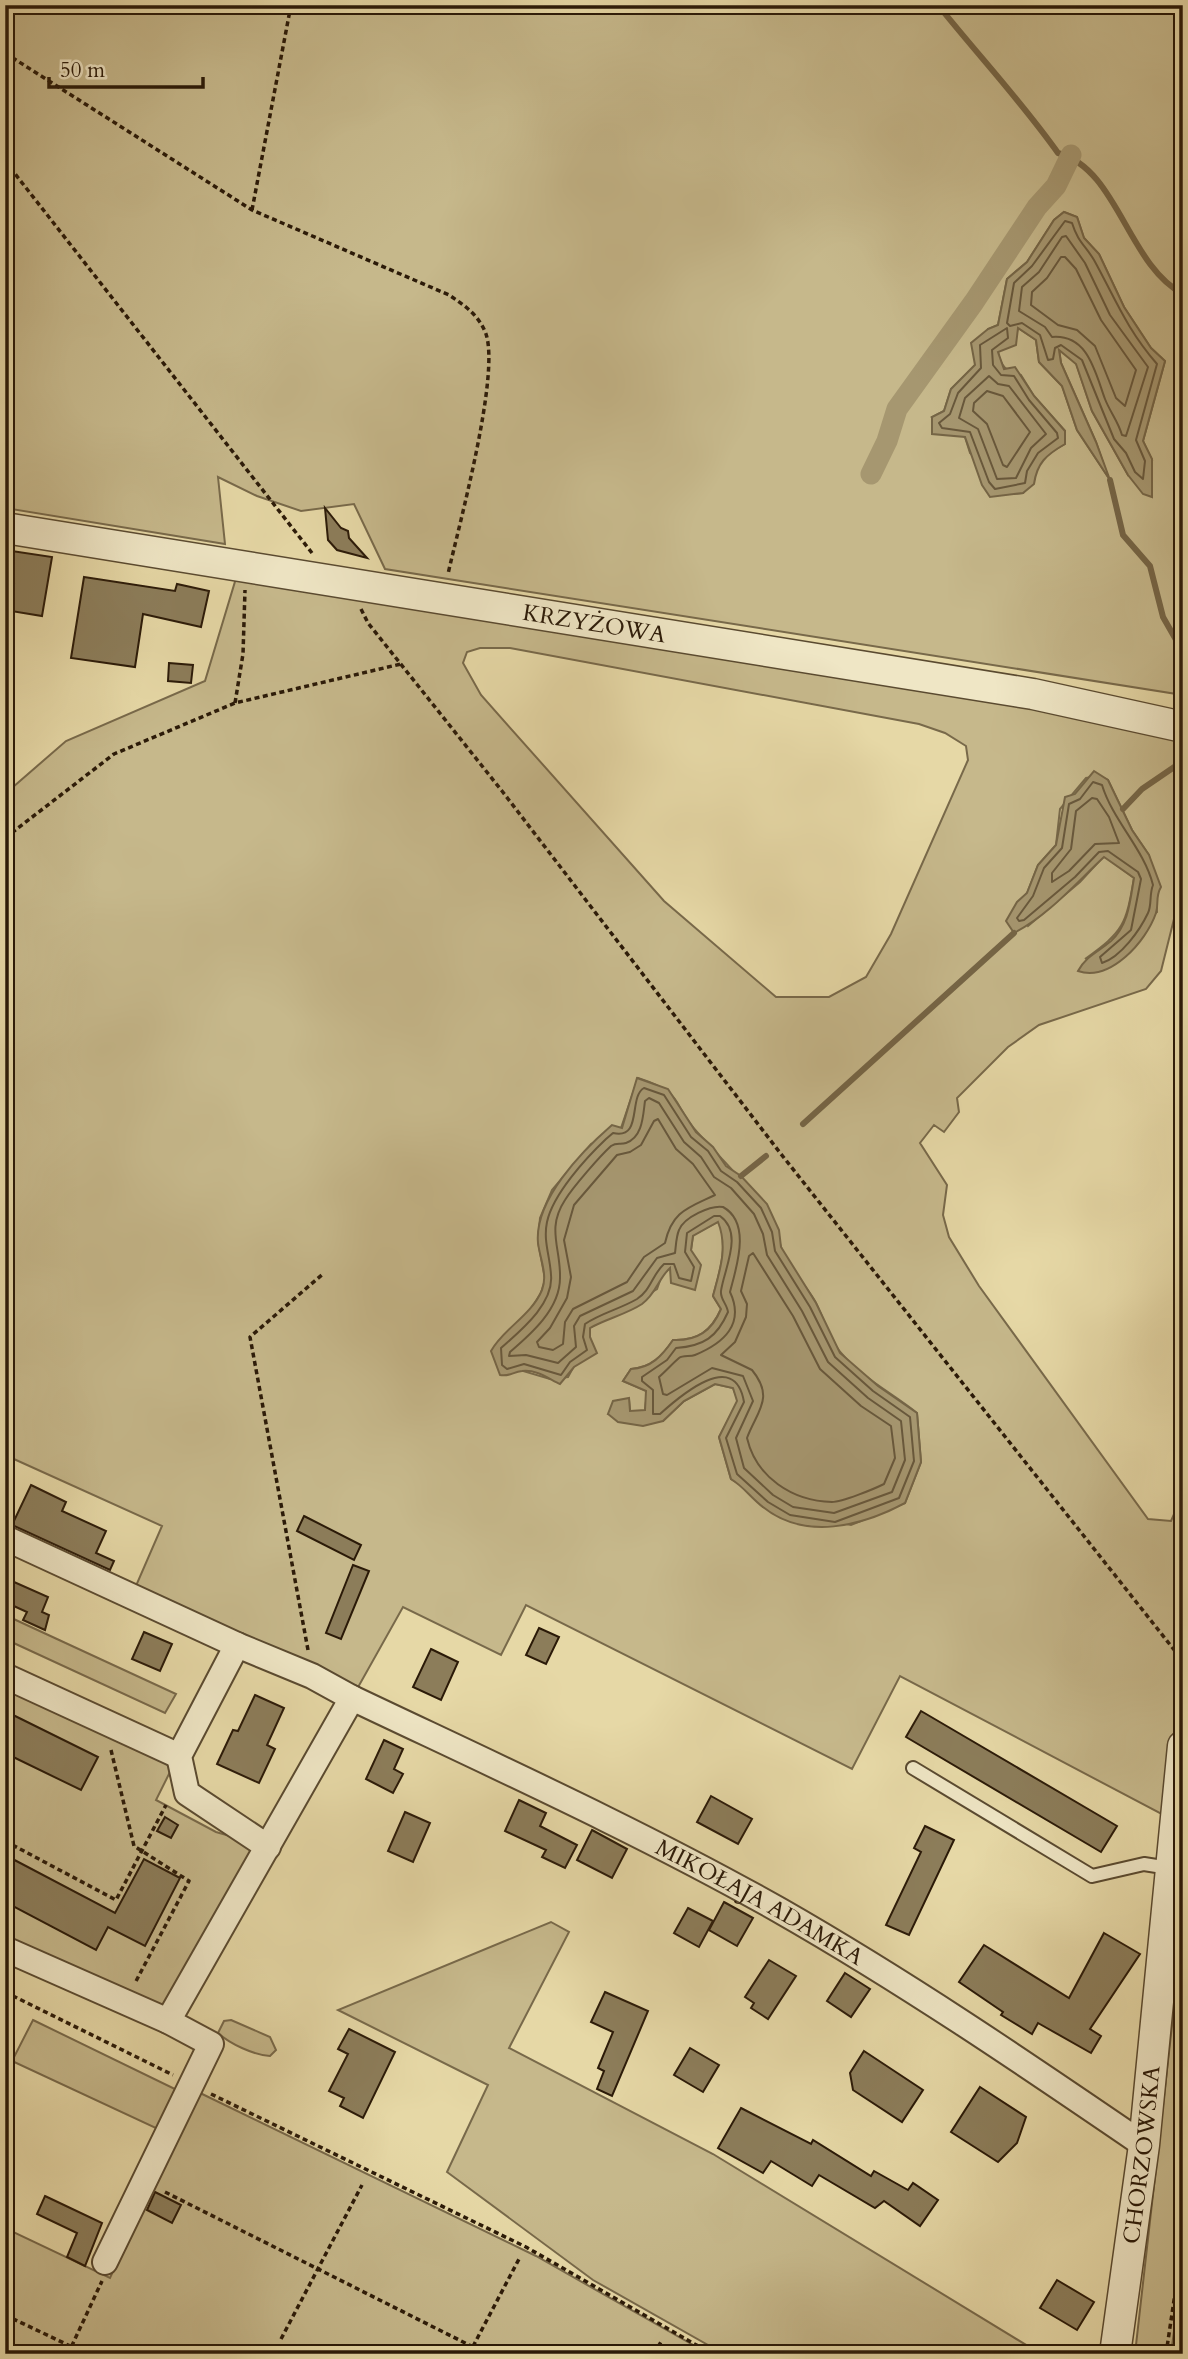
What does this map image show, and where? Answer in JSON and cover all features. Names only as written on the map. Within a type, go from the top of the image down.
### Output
[{"type":"street","name":"KRZYŻOWA","points":[[5,528],[1033,694],[1183,727]]},
{"type":"street","name":"MIKOŁAJA ADAMKA","points":[[5,1538],[237,1645],[313,1676],[352,1698],[561,1797],[776,1909],[900,1981],[1144,2145]]},
{"type":"street","points":[[237,1645],[179,1756],[187,1793],[268,1847]]},
{"type":"street","points":[[5,1676],[179,1756]]},
{"type":"street","points":[[168,2021],[352,1698]]},
{"type":"street","name":"CHORZOWSKA","points":[[1115,2354],[1144,2145],[1183,1746]]},
{"type":"street","points":[[5,1949],[168,2021],[211,2044],[104,2262]]},
{"type":"lane","points":[[913,1768],[1092,1876],[1144,1864],[1169,1868]]},
{"type":"path","points":[[15,5],[5,53],[252,210],[449,295],[472,311],[486,334],[489,361],[486,397],[443,600]]},
{"type":"path","points":[[252,210],[291,5]]},
{"type":"path","points":[[5,161],[349,584],[363,615],[781,1154],[1183,1661]]},
{"type":"path","points":[[235,703],[243,654],[246,568]]},
{"type":"path","points":[[5,838],[114,754],[235,703],[402,664]]},
{"type":"path","points":[[313,1676],[250,1337],[324,1273]]},
{"type":"path","points":[[109,1744],[134,1846],[141,1853],[189,1881],[132,1987]]},
{"type":"path","points":[[5,1841],[116,1900],[166,1805]]},
{"type":"path","points":[[5,1992],[526,2247],[712,2354]]},
{"type":"path","points":[[144,2181],[487,2354]]},
{"type":"path","points":[[281,2339],[362,2185]]},
{"type":"path","points":[[1166,2354],[1183,2240]]},
{"type":"path","points":[[469,2354],[519,2259]]},
{"type":"path","points":[[68,2354],[105,2275],[104,2262]]},
{"type":"path","points":[[5,2315],[87,2354]]},
{"type":"path","points":[[654,2354],[662,2340]]},
{"type":"shaded area","points":[[5,5],[1183,5],[1183,695],[385,569],[354,504],[301,511],[257,496],[218,477],[225,544],[5,508]],"holes":[[[1064,212],[1077,217],[1084,238],[1099,254],[1124,307],[1151,348],[1165,361],[1143,441],[1152,460],[1128,475],[1092,411],[1076,363],[1059,349],[1061,363],[1096,442],[1108,477],[1077,430],[1062,386],[1039,362],[1036,340],[1018,328],[1016,336],[998,352],[1001,362],[1008,370],[1021,375],[1034,396],[1065,431],[1065,444],[1044,456],[1034,474],[1035,479],[1023,493],[1013,494],[970,453],[965,437],[932,417],[944,411],[951,389],[975,365],[988,329],[998,325],[1007,279],[1027,262],[1054,220]]]},
{"type":"shaded area","points":[[237,575],[1183,731],[1183,908],[1176,911],[1161,971],[1146,989],[1039,1025],[1008,1047],[957,1098],[959,1112],[944,1132],[934,1125],[920,1143],[947,1185],[943,1215],[949,1237],[979,1286],[1148,1519],[1171,1521],[1183,1494],[1183,1746],[1173,1820],[900,1676],[852,1769],[526,1605],[501,1655],[403,1607],[352,1698],[132,1595],[162,1526],[5,1455],[5,794],[66,741],[205,681]],"holes":[[[480,648],[510,648],[919,724],[945,733],[966,746],[968,760],[891,934],[866,977],[829,997],[776,997],[664,901],[481,695],[463,663],[467,652]],[[1099,776],[1108,780],[1132,830],[1149,855],[1157,912],[1085,959],[1108,941],[1121,926],[1134,878],[1104,856],[1080,882],[1028,926],[1015,907],[1027,893],[1038,865],[1056,845],[1060,809],[1086,778]],[[638,1078],[664,1089],[676,1100],[689,1123],[758,1201],[776,1226],[784,1254],[815,1301],[837,1348],[859,1371],[917,1413],[921,1462],[905,1503],[851,1525],[763,1507],[731,1479],[719,1437],[738,1401],[733,1388],[715,1384],[684,1401],[663,1421],[609,1414],[629,1399],[630,1411],[645,1411],[647,1391],[623,1381],[631,1369],[655,1360],[673,1340],[690,1339],[703,1333],[717,1317],[721,1309],[713,1296],[723,1250],[719,1221],[693,1235],[691,1250],[662,1275],[657,1289],[590,1328],[590,1337],[568,1377],[550,1379],[523,1371],[513,1329],[528,1314],[541,1293],[545,1279],[538,1242],[540,1218],[552,1190],[591,1144],[621,1128]]]},
{"type":"shaded area","points":[[5,1615],[176,1694],[165,1713],[5,1639]]},
{"type":"shaded area","points":[[5,1676],[177,1758],[156,1800],[216,1832],[268,1847],[168,2021],[5,1949]]},
{"type":"shaded area","points":[[551,1922],[569,1932],[509,2048],[713,2154],[1041,2354],[724,2354],[593,2280],[447,2172],[488,2085],[338,2010]]},
{"type":"shaded area","points":[[1183,1928],[1183,2263],[1171,2354],[1135,2354]]},
{"type":"shaded area","points":[[33,2020],[179,2091],[160,2130],[12,2061]]},
{"type":"shaded area","points":[[231,2020],[270,2037],[276,2050],[270,2056],[264,2055],[229,2041],[218,2033],[224,2021]]},
{"type":"shaded area","points":[[196,2091],[536,2256],[709,2354],[5,2354],[5,2228],[110,2278]]},
{"type":"water","points":[[1064,212],[1077,217],[1084,238],[1099,254],[1124,307],[1151,348],[1165,361],[1143,441],[1152,459],[1152,497],[1143,494],[1128,475],[1092,411],[1076,364],[1059,350],[1061,363],[1110,480],[1077,430],[1062,386],[1039,362],[1036,340],[1018,328],[1016,345],[998,352],[1004,369],[1015,367],[1034,396],[1065,431],[1065,444],[1044,460],[1037,470],[1034,484],[1023,493],[990,497],[982,485],[965,437],[932,434],[932,417],[944,411],[951,389],[975,365],[971,343],[988,329],[998,325],[1007,279],[1027,262],[1054,220]]},
{"type":"water","points":[[1094,771],[1108,780],[1132,830],[1149,855],[1161,887],[1156,913],[1135,947],[1114,965],[1090,973],[1078,971],[1089,958],[1111,941],[1122,927],[1128,912],[1134,878],[1104,857],[1062,898],[1027,926],[1014,933],[1006,921],[1017,902],[1027,893],[1038,865],[1056,845],[1065,797],[1075,794]]},
{"type":"water","points":[[637,1078],[668,1089],[696,1132],[713,1147],[726,1166],[741,1176],[767,1204],[779,1230],[781,1247],[816,1303],[840,1353],[878,1386],[917,1413],[921,1462],[905,1503],[871,1518],[834,1526],[815,1527],[779,1518],[731,1479],[719,1437],[737,1401],[733,1388],[715,1384],[684,1401],[663,1421],[643,1426],[618,1422],[608,1414],[613,1401],[629,1398],[630,1411],[645,1410],[646,1391],[623,1381],[631,1369],[655,1360],[673,1340],[689,1339],[703,1333],[717,1317],[721,1309],[713,1296],[723,1250],[718,1222],[693,1236],[691,1250],[701,1265],[695,1290],[671,1283],[670,1268],[651,1296],[642,1304],[590,1328],[590,1337],[597,1353],[574,1367],[560,1384],[532,1371],[500,1375],[491,1351],[531,1307],[544,1284],[538,1243],[544,1210],[562,1178],[587,1148],[612,1125],[622,1128]]},
{"type":"building","points":[[325,508],[341,528],[348,531],[349,538],[367,558],[337,550],[328,540]]},
{"type":"building","points":[[5,550],[52,557],[42,616],[11,611],[14,584],[5,583]]},
{"type":"building","points":[[84,577],[175,591],[177,584],[209,591],[201,627],[143,614],[135,667],[71,658]]},
{"type":"building","points":[[169,663],[193,665],[191,683],[168,681]]},
{"type":"building","points":[[31,1485],[66,1502],[62,1511],[106,1531],[96,1553],[114,1561],[110,1570],[12,1525]]},
{"type":"building","points":[[304,1516],[361,1545],[354,1560],[297,1531]]},
{"type":"building","points":[[353,1565],[369,1571],[341,1639],[326,1633]]},
{"type":"building","points":[[5,1578],[48,1597],[42,1612],[49,1615],[45,1630],[23,1620],[27,1612],[5,1602]]},
{"type":"building","points":[[539,1628],[559,1637],[546,1664],[526,1655]]},
{"type":"building","points":[[144,1632],[172,1644],[160,1671],[132,1659]]},
{"type":"building","points":[[431,1649],[458,1662],[441,1700],[413,1687]]},
{"type":"building","points":[[255,1695],[284,1708],[267,1745],[275,1749],[259,1783],[217,1764],[233,1730],[238,1731]]},
{"type":"building","points":[[5,1711],[98,1757],[81,1790],[5,1753]]},
{"type":"building","points":[[921,1711],[1117,1826],[1101,1852],[906,1737]]},
{"type":"building","points":[[384,1740],[403,1749],[394,1769],[403,1774],[393,1793],[366,1779]]},
{"type":"building","points":[[711,1796],[752,1819],[738,1844],[697,1822]]},
{"type":"building","points":[[519,1800],[546,1813],[540,1826],[577,1845],[565,1868],[542,1857],[546,1850],[505,1831]]},
{"type":"building","points":[[405,1812],[430,1823],[413,1862],[388,1851]]},
{"type":"building","points":[[165,1817],[178,1825],[171,1838],[157,1831]]},
{"type":"building","points":[[925,1826],[954,1840],[909,1935],[886,1925],[921,1852],[914,1848]]},
{"type":"building","points":[[592,1830],[627,1849],[612,1878],[577,1860]]},
{"type":"building","points":[[5,1855],[115,1913],[144,1859],[180,1878],[145,1946],[108,1927],[96,1950],[5,1902]]},
{"type":"building","points":[[724,1902],[753,1918],[737,1946],[709,1930]]},
{"type":"building","points":[[688,1908],[713,1921],[699,1947],[674,1933]]},
{"type":"building","points":[[1104,1933],[1140,1954],[1090,2029],[1101,2036],[1091,2053],[1038,2023],[1032,2034],[1001,2015],[1003,2012],[959,1982],[984,1945],[1069,1998]]},
{"type":"building","points":[[769,1960],[796,1976],[768,2019],[751,2008],[754,2003],[745,1997]]},
{"type":"building","points":[[845,1973],[870,1989],[851,2017],[827,2001]]},
{"type":"building","points":[[605,1992],[648,2011],[612,2096],[597,2089],[604,2071],[598,2068],[613,2032],[591,2022]]},
{"type":"building","points":[[349,2029],[395,2052],[363,2118],[340,2106],[344,2098],[329,2091],[348,2054],[338,2049]]},
{"type":"building","points":[[690,2048],[719,2065],[703,2092],[674,2075]]},
{"type":"building","points":[[864,2051],[923,2090],[902,2122],[853,2090],[850,2073]]},
{"type":"building","points":[[980,2087],[1026,2117],[1017,2143],[998,2162],[951,2132]]},
{"type":"building","points":[[741,2108],[811,2144],[813,2140],[871,2176],[874,2171],[908,2190],[913,2183],[938,2200],[920,2226],[884,2201],[875,2208],[819,2175],[812,2186],[771,2161],[763,2173],[718,2148]]},
{"type":"building","points":[[155,2192],[181,2205],[172,2223],[147,2210]]},
{"type":"building","points":[[45,2196],[102,2223],[85,2266],[67,2257],[77,2233],[37,2214]]},
{"type":"building","points":[[1057,2280],[1094,2302],[1077,2330],[1040,2308]]},
{"type":"waterway","points":[[938,5],[1058,153],[1078,162],[1095,178],[1148,262],[1164,280],[1183,294]]},
{"type":"waterway","points":[[871,474],[887,441],[897,409],[974,302],[1037,207],[1056,186],[1071,155]]},
{"type":"waterway","points":[[1110,480],[1123,535],[1150,566],[1163,617],[1183,652]]},
{"type":"waterway","points":[[1123,809],[1142,789],[1183,761]]},
{"type":"waterway","points":[[803,1124],[1014,933]]},
{"type":"waterway","points":[[741,1176],[766,1156]]}]
